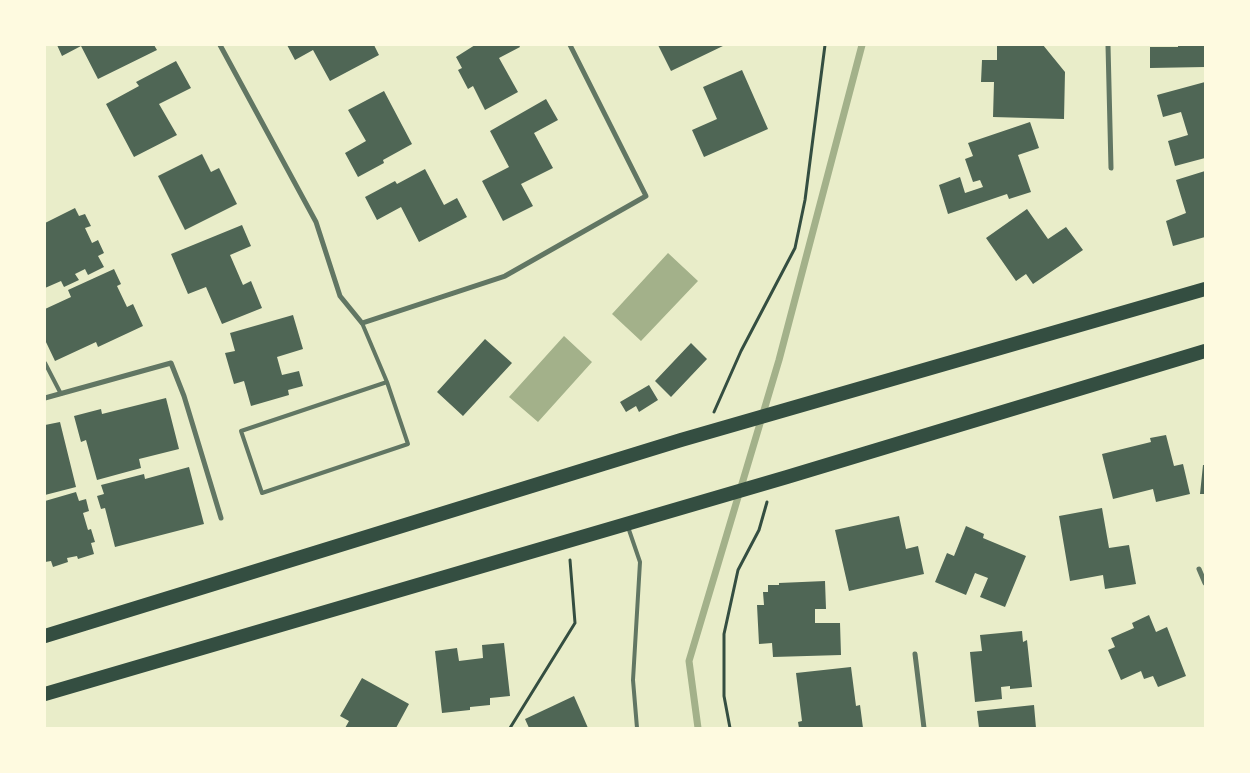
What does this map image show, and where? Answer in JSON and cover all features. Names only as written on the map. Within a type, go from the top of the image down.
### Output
[{"type":"highway","points":[[45,636],[704,433],[1205,289]]},
{"type":"highway","points":[[45,694],[626,522],[781,479],[1205,351]]},
{"type":"street","points":[[220,45],[316,222],[340,296],[362,323],[505,276],[646,196],[570,45]]},
{"type":"street","points":[[1108,45],[1111,168]]},
{"type":"street","points":[[45,398],[171,363],[184,396],[221,518]]},
{"type":"street","points":[[1199,569],[1205,583]]},
{"type":"street","points":[[915,654],[924,728]]},
{"type":"lane","points":[[362,323],[387,382],[408,444],[262,493],[241,431],[387,382]]},
{"type":"lane","points":[[45,363],[61,394]]},
{"type":"lane","points":[[626,522],[640,562],[633,680],[638,728]]},
{"type":"path","points":[[704,433],[741,351],[795,248],[805,200],[825,45]]},
{"type":"path","points":[[730,728],[724,696],[724,634],[738,570],[759,530],[781,479]]},
{"type":"path","points":[[510,728],[575,623],[569,539]]},
{"type":"shaded area","points":[[668,253],[698,281],[641,341],[612,314]]},
{"type":"shaded area","points":[[564,336],[592,362],[538,422],[509,397]]},
{"type":"building","points":[[57,45],[154,45],[157,50],[98,79],[81,46],[62,56]]},
{"type":"building","points":[[287,45],[374,45],[379,55],[330,81],[313,50],[295,60]]},
{"type":"building","points":[[475,45],[519,45],[520,47],[499,58],[518,92],[485,110],[473,86],[468,89],[458,70],[462,68],[456,57]]},
{"type":"building","points":[[658,45],[725,45],[671,71]]},
{"type":"building","points":[[997,45],[1043,45],[1065,72],[1064,119],[993,117],[994,82],[981,82],[982,60],[997,60]]},
{"type":"building","points":[[1178,45],[1205,45],[1205,67],[1150,68],[1150,47],[1178,47]]},
{"type":"building","points":[[176,61],[191,88],[159,104],[177,135],[134,157],[106,104],[139,86],[136,82]]},
{"type":"building","points":[[742,70],[768,129],[704,157],[692,130],[717,119],[703,87]]},
{"type":"building","points":[[1205,82],[1205,158],[1175,166],[1168,141],[1188,135],[1181,112],[1163,117],[1157,95]]},
{"type":"building","points":[[384,91],[412,144],[383,160],[384,163],[358,177],[345,153],[366,141],[348,110]]},
{"type":"building","points":[[546,99],[558,120],[534,133],[553,168],[521,184],[533,206],[503,221],[482,181],[509,167],[490,131]]},
{"type":"building","points":[[1030,122],[1039,148],[1018,155],[1031,192],[1009,199],[1007,194],[948,214],[939,185],[960,177],[965,193],[983,187],[980,180],[973,182],[965,159],[973,156],[968,143]]},
{"type":"building","points":[[202,154],[211,172],[219,168],[237,204],[185,230],[158,176]]},
{"type":"building","points":[[425,169],[444,205],[457,198],[467,217],[419,242],[401,207],[377,220],[365,197],[395,181],[397,184]]},
{"type":"building","points":[[1205,171],[1205,237],[1173,246],[1166,221],[1186,213],[1176,180]]},
{"type":"building","points":[[75,208],[79,216],[85,214],[91,226],[85,228],[92,243],[98,240],[104,253],[98,256],[104,267],[88,275],[85,269],[75,274],[79,280],[64,287],[61,281],[45,288],[45,223]]},
{"type":"building","points":[[1027,209],[1048,239],[1066,227],[1083,250],[1033,284],[1026,274],[1016,281],[986,238]]},
{"type":"building","points":[[242,225],[251,246],[230,255],[243,285],[251,281],[262,308],[222,324],[206,287],[188,294],[171,254]]},
{"type":"building","points":[[114,269],[121,284],[117,286],[127,307],[133,304],[143,326],[98,347],[96,342],[55,361],[45,340],[45,309],[71,297],[68,290]]},
{"type":"building","points":[[293,315],[303,349],[277,357],[282,375],[299,371],[303,386],[288,390],[289,395],[251,406],[244,381],[234,384],[225,353],[235,351],[230,333]]},
{"type":"building","points":[[485,339],[512,363],[463,416],[437,392]]},
{"type":"building","points":[[691,343],[707,359],[671,397],[655,381]]},
{"type":"building","points":[[649,385],[658,400],[639,412],[636,406],[626,412],[620,402]]},
{"type":"building","points":[[166,398],[179,449],[139,459],[141,468],[97,480],[86,440],[81,442],[74,416],[101,409],[102,414]]},
{"type":"building","points":[[60,422],[76,487],[45,495],[45,425]]},
{"type":"building","points":[[1166,435],[1174,466],[1183,464],[1190,494],[1156,502],[1153,489],[1113,499],[1102,454],[1151,442],[1150,438]]},
{"type":"building","points":[[1203,465],[1205,465],[1205,494],[1200,494]]},
{"type":"building","points":[[189,467],[204,524],[115,547],[105,508],[101,509],[97,496],[104,494],[101,485],[144,474],[145,479]]},
{"type":"building","points":[[76,492],[79,501],[86,499],[89,511],[83,513],[88,530],[91,529],[95,542],[91,543],[94,554],[78,559],[77,556],[67,558],[68,562],[53,567],[51,561],[45,562],[45,501]]},
{"type":"building","points":[[1102,508],[1109,548],[1129,545],[1136,584],[1105,589],[1103,575],[1070,581],[1059,516]]},
{"type":"building","points":[[899,516],[906,549],[918,546],[924,574],[849,591],[835,530]]},
{"type":"building","points":[[966,526],[984,534],[983,538],[1026,556],[1005,607],[980,597],[988,578],[975,573],[966,595],[935,582],[947,553],[954,556]]},
{"type":"building","points":[[825,581],[826,609],[815,609],[815,623],[840,623],[841,655],[773,657],[772,643],[759,644],[757,605],[764,605],[763,592],[768,592],[768,585],[779,585],[779,583]]},
{"type":"building","points":[[1149,615],[1156,632],[1167,627],[1186,676],[1158,687],[1153,676],[1144,679],[1141,671],[1121,680],[1108,650],[1115,647],[1111,638],[1134,628],[1132,623]]},
{"type":"building","points":[[1022,631],[1023,642],[1027,640],[1032,687],[1010,689],[1010,686],[1001,687],[1002,699],[975,702],[970,652],[982,651],[980,635]]},
{"type":"building","points":[[504,643],[510,696],[490,698],[490,705],[470,707],[470,710],[442,713],[435,651],[457,648],[459,661],[483,658],[482,645]]},
{"type":"building","points":[[851,667],[856,706],[860,705],[863,728],[799,728],[798,722],[802,721],[796,673]]},
{"type":"building","points":[[362,678],[409,704],[396,728],[345,728],[349,721],[340,716]]},
{"type":"building","points":[[574,696],[588,728],[529,728],[525,719]]},
{"type":"building","points":[[1034,705],[1036,728],[979,728],[977,711]]},
{"type":"waterway","points":[[698,728],[689,661],[779,360],[862,45]]}]
